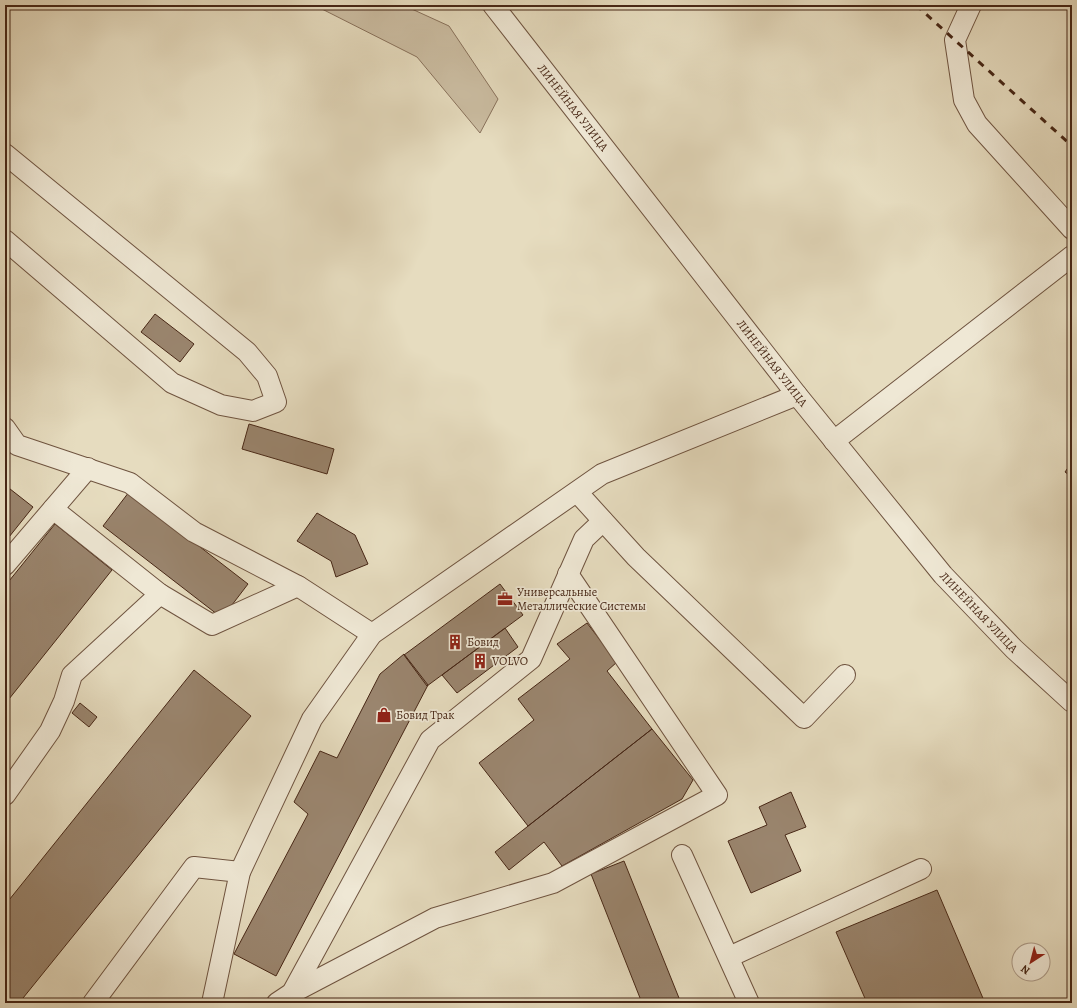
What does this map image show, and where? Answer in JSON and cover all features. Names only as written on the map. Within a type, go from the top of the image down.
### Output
[{"type":"street","name":"ЛИНЕЙНАЯ УЛИЦА","points":[[493,5],[797,395],[943,575],[1014,649],[1072,702]]},
{"type":"street","points":[[971,5],[956,40],[964,100],[977,124],[1072,229]]},
{"type":"street","points":[[5,154],[247,352],[267,376],[276,402],[253,411],[221,404],[172,383],[5,240]]},
{"type":"street","points":[[834,441],[1072,256]]},
{"type":"street","points":[[212,1003],[240,872],[312,719],[372,634],[602,474],[797,395]]},
{"type":"street","points":[[5,428],[11,446],[88,468],[130,482],[194,532],[298,586],[372,634]]},
{"type":"street","points":[[5,565],[88,468]]},
{"type":"street","points":[[577,492],[636,557],[804,718],[846,675]]},
{"type":"street","points":[[53,509],[160,594],[212,625],[298,586]]},
{"type":"street","points":[[284,998],[430,740],[531,659],[584,539],[603,521]]},
{"type":"street","points":[[284,998],[435,918],[553,883],[717,795],[568,574]]},
{"type":"street","points":[[5,795],[50,731],[64,701],[72,675],[160,594]]},
{"type":"street","points":[[682,855],[749,1003]]},
{"type":"street","points":[[93,1003],[194,867],[240,872]]},
{"type":"street","points":[[729,957],[921,869]]},
{"type":"shaded area","points":[[314,5],[403,5],[449,26],[498,99],[480,133],[417,57]]},
{"type":"building","points":[[155,314],[194,344],[180,362],[141,332]]},
{"type":"building","points":[[249,424],[334,449],[327,474],[242,449]]},
{"type":"building","points":[[1072,462],[1072,477],[1065,472]]},
{"type":"building","points":[[5,485],[33,507],[5,542]]},
{"type":"building","points":[[129,492],[248,584],[222,618],[103,526]]},
{"type":"building","points":[[317,513],[355,535],[368,564],[336,577],[331,561],[297,541]]},
{"type":"building","points":[[55,524],[112,570],[5,704],[5,586]]},
{"type":"building","name":"Бовид","points":[[500,584],[523,615],[427,686],[404,655]]},
{"type":"building","points":[[587,623],[617,662],[607,671],[652,729],[528,826],[479,763],[534,720],[518,699],[570,659],[557,644]]},
{"type":"building","name":"VOLVO","points":[[505,628],[518,647],[457,693],[442,675]]},
{"type":"building","points":[[404,654],[428,685],[276,976],[234,954],[308,814],[294,802],[320,751],[337,758],[380,674]]},
{"type":"building","points":[[194,670],[251,716],[19,1003],[5,1003],[5,905]]},
{"type":"building","points":[[80,703],[97,717],[89,727],[72,713]]},
{"type":"building","points":[[652,729],[693,780],[682,799],[562,866],[544,842],[509,870],[495,852]]},
{"type":"building","points":[[791,792],[806,827],[785,835],[801,871],[751,893],[728,841],[767,825],[759,807]]},
{"type":"building","points":[[624,861],[681,1003],[642,1003],[591,874]]},
{"type":"building","points":[[937,890],[985,1003],[867,1003],[836,932]]},
{"type":"railway","points":[[916,5],[1072,146]]},
{"type":"place","name":"Универсальные Металлические Системы","points":[[505,599]]},
{"type":"place","name":"Бовид","points":[[455,642]]},
{"type":"place","name":"VOLVO","points":[[480,661]]},
{"type":"place","name":"Бовид Трак","points":[[384,715]]}]
